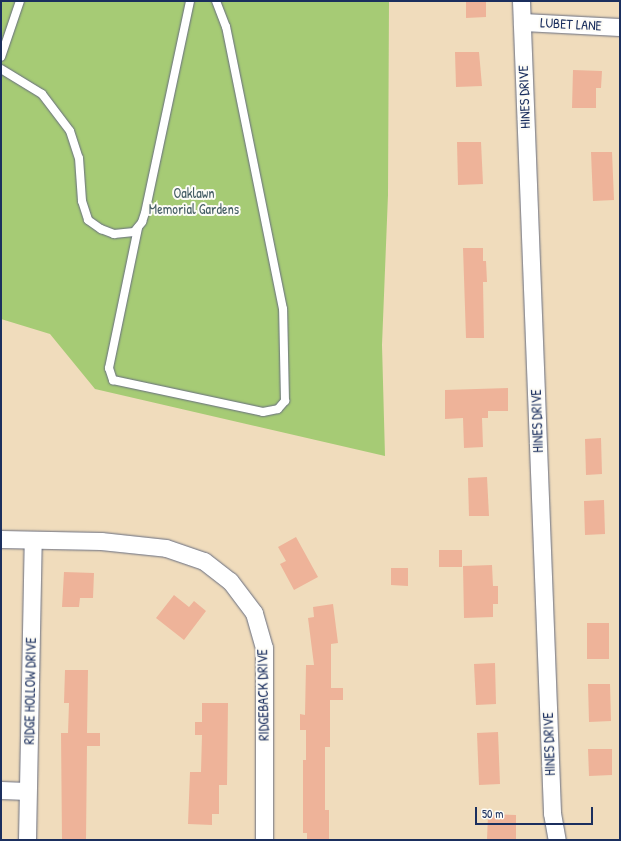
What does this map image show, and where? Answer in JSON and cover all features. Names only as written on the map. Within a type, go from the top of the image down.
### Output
[{"type":"street","name":"HINES DRIVE","points":[[521,1],[552,813],[557,840]]},
{"type":"street","name":"LUBET LANE","points":[[522,22],[620,27]]},
{"type":"street","name":"RIDGEBACK DRIVE","points":[[1,539],[101,542],[166,548],[204,561],[230,581],[254,613],[264,648],[264,840]]},
{"type":"street","name":"RIDGE HOLLOW DRIVE","points":[[27,840],[33,541]]},
{"type":"street","points":[[1,790],[28,792]]},
{"type":"lane","points":[[1,57],[20,1]]},
{"type":"lane","points":[[190,1],[145,213],[138,228],[109,368],[114,380],[263,412],[278,409],[285,400],[283,309],[226,27],[216,1]]},
{"type":"lane","points":[[1,69],[42,94],[68,127],[78,148],[81,167],[82,201],[88,220],[101,229],[114,234],[127,234],[138,228]]},
{"type":"green space","name":"Oaklawn Memorial Gardens","points":[[1,1],[389,1],[388,195],[382,345],[385,456],[95,389],[50,334],[1,319]]},
{"type":"building","points":[[466,1],[486,1],[486,17],[466,18]]},
{"type":"building","points":[[455,52],[479,52],[482,86],[456,87]]},
{"type":"building","points":[[573,70],[602,71],[601,88],[596,88],[596,108],[572,108]]},
{"type":"building","points":[[457,142],[481,142],[483,184],[458,185]]},
{"type":"building","points":[[591,152],[612,152],[614,200],[593,201]]},
{"type":"building","points":[[463,248],[483,248],[483,261],[486,261],[487,282],[483,282],[484,338],[466,338]]},
{"type":"building","points":[[508,388],[508,411],[488,411],[488,418],[482,418],[483,447],[464,448],[463,418],[445,419],[445,390]]},
{"type":"building","points":[[601,438],[602,474],[586,475],[585,439]]},
{"type":"building","points":[[487,477],[489,516],[469,516],[468,478]]},
{"type":"building","points":[[604,500],[605,534],[585,535],[584,501]]},
{"type":"building","points":[[296,537],[318,577],[294,590],[280,564],[286,561],[278,547]]},
{"type":"building","points":[[439,550],[462,550],[462,567],[439,567]]},
{"type":"building","points":[[492,565],[493,586],[498,586],[498,604],[493,604],[493,617],[464,618],[463,566]]},
{"type":"building","points":[[391,568],[408,568],[408,586],[391,585]]},
{"type":"building","points":[[64,572],[94,573],[93,598],[80,598],[79,607],[62,607]]},
{"type":"building","points":[[174,595],[189,607],[194,601],[206,611],[184,640],[156,618]]},
{"type":"building","points":[[333,604],[338,643],[331,644],[331,688],[343,688],[343,700],[330,700],[330,747],[325,747],[325,810],[329,810],[329,840],[307,840],[307,833],[303,833],[303,760],[306,760],[306,730],[300,730],[300,714],[305,715],[306,665],[314,665],[308,618],[314,617],[313,607]]},
{"type":"building","points":[[587,623],[609,623],[609,659],[587,659]]},
{"type":"building","points":[[495,663],[496,704],[476,705],[474,664]]},
{"type":"building","points":[[65,670],[88,670],[87,733],[100,733],[100,746],[87,746],[86,840],[62,840],[61,733],[68,733],[69,703],[64,703]]},
{"type":"building","points":[[588,684],[610,684],[611,721],[589,722]]},
{"type":"building","points":[[202,703],[228,703],[227,785],[219,785],[219,814],[212,814],[212,825],[188,824],[190,772],[201,772],[202,735],[195,735],[195,722],[202,722]]},
{"type":"building","points":[[498,732],[500,784],[479,785],[477,733]]},
{"type":"building","points":[[588,749],[612,749],[612,775],[589,776]]},
{"type":"building","points":[[488,814],[516,815],[516,840],[487,840]]}]
